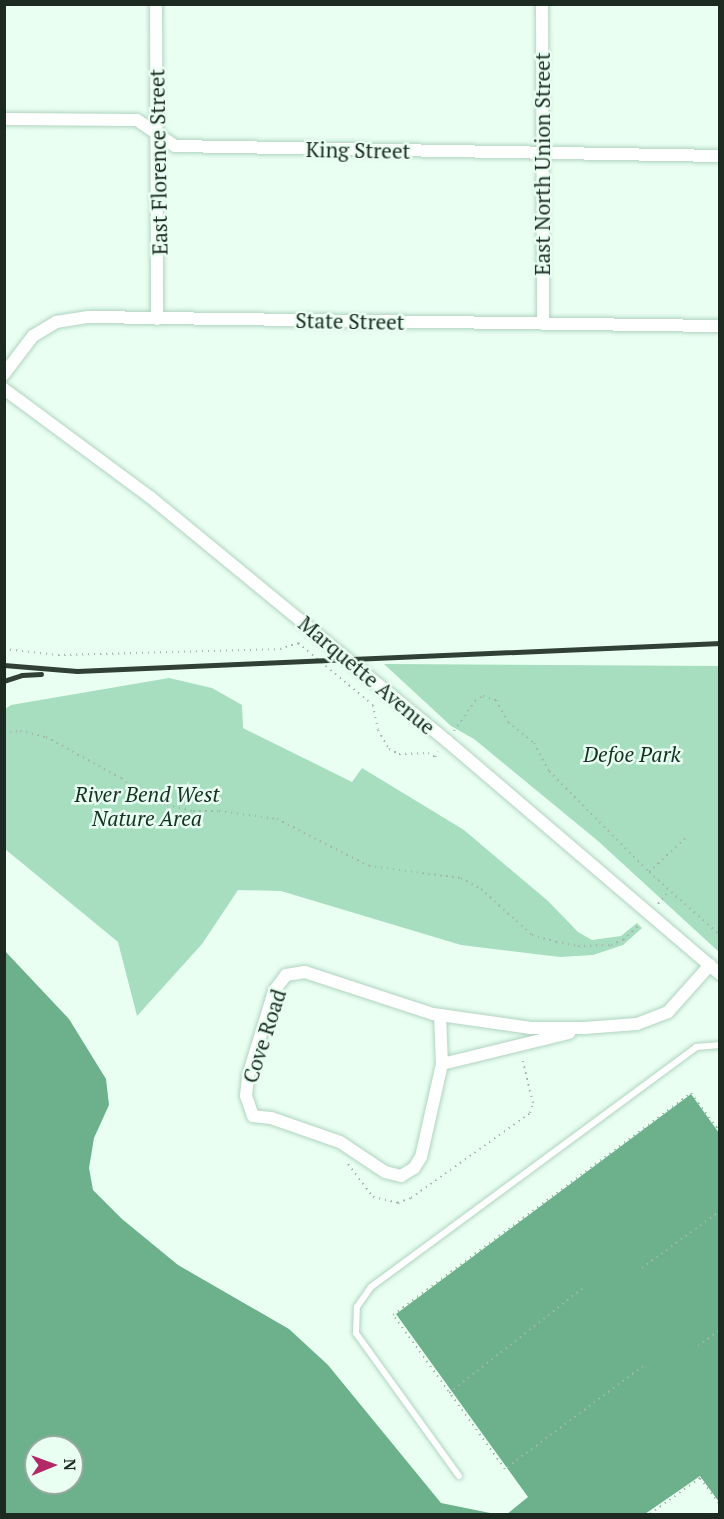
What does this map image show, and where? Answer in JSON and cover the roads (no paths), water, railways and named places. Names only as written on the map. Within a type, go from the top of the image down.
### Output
[{"type":"street","name":"East Florence Street","points":[[156,4],[157,319]]},
{"type":"street","name":"East North Union Street","points":[[542,4],[543,324]]},
{"type":"street","name":"King Street","points":[[4,119],[137,120],[175,146],[720,156]]},
{"type":"street","name":"State Street","points":[[4,374],[33,336],[56,322],[89,317],[720,326]]},
{"type":"street","name":"Marquette Avenue","points":[[4,389],[150,496],[447,741],[720,974]]},
{"type":"street","name":"Cove Road","points":[[440,1015],[442,1064],[421,1157],[414,1168],[401,1176],[384,1172],[340,1142],[271,1118],[253,1116],[246,1096],[248,1076],[274,991],[286,975],[305,972],[440,1015],[531,1028],[584,1028],[637,1024],[668,1012],[710,965]]},
{"type":"street","name":"Cove Road","points":[[442,1064],[584,1028]]},
{"type":"lane","points":[[459,1476],[356,1333],[357,1307],[371,1287],[696,1047],[720,1045]]},
{"type":"railway","points":[[4,665],[77,671],[720,643]]},
{"type":"railway","points":[[4,681],[22,675],[41,674]]},
{"type":"park label","name":"Defoe Park","points":[[632,754]]},
{"type":"park label","name":"River Bend West Nature Area","points":[[147,806]]}]
